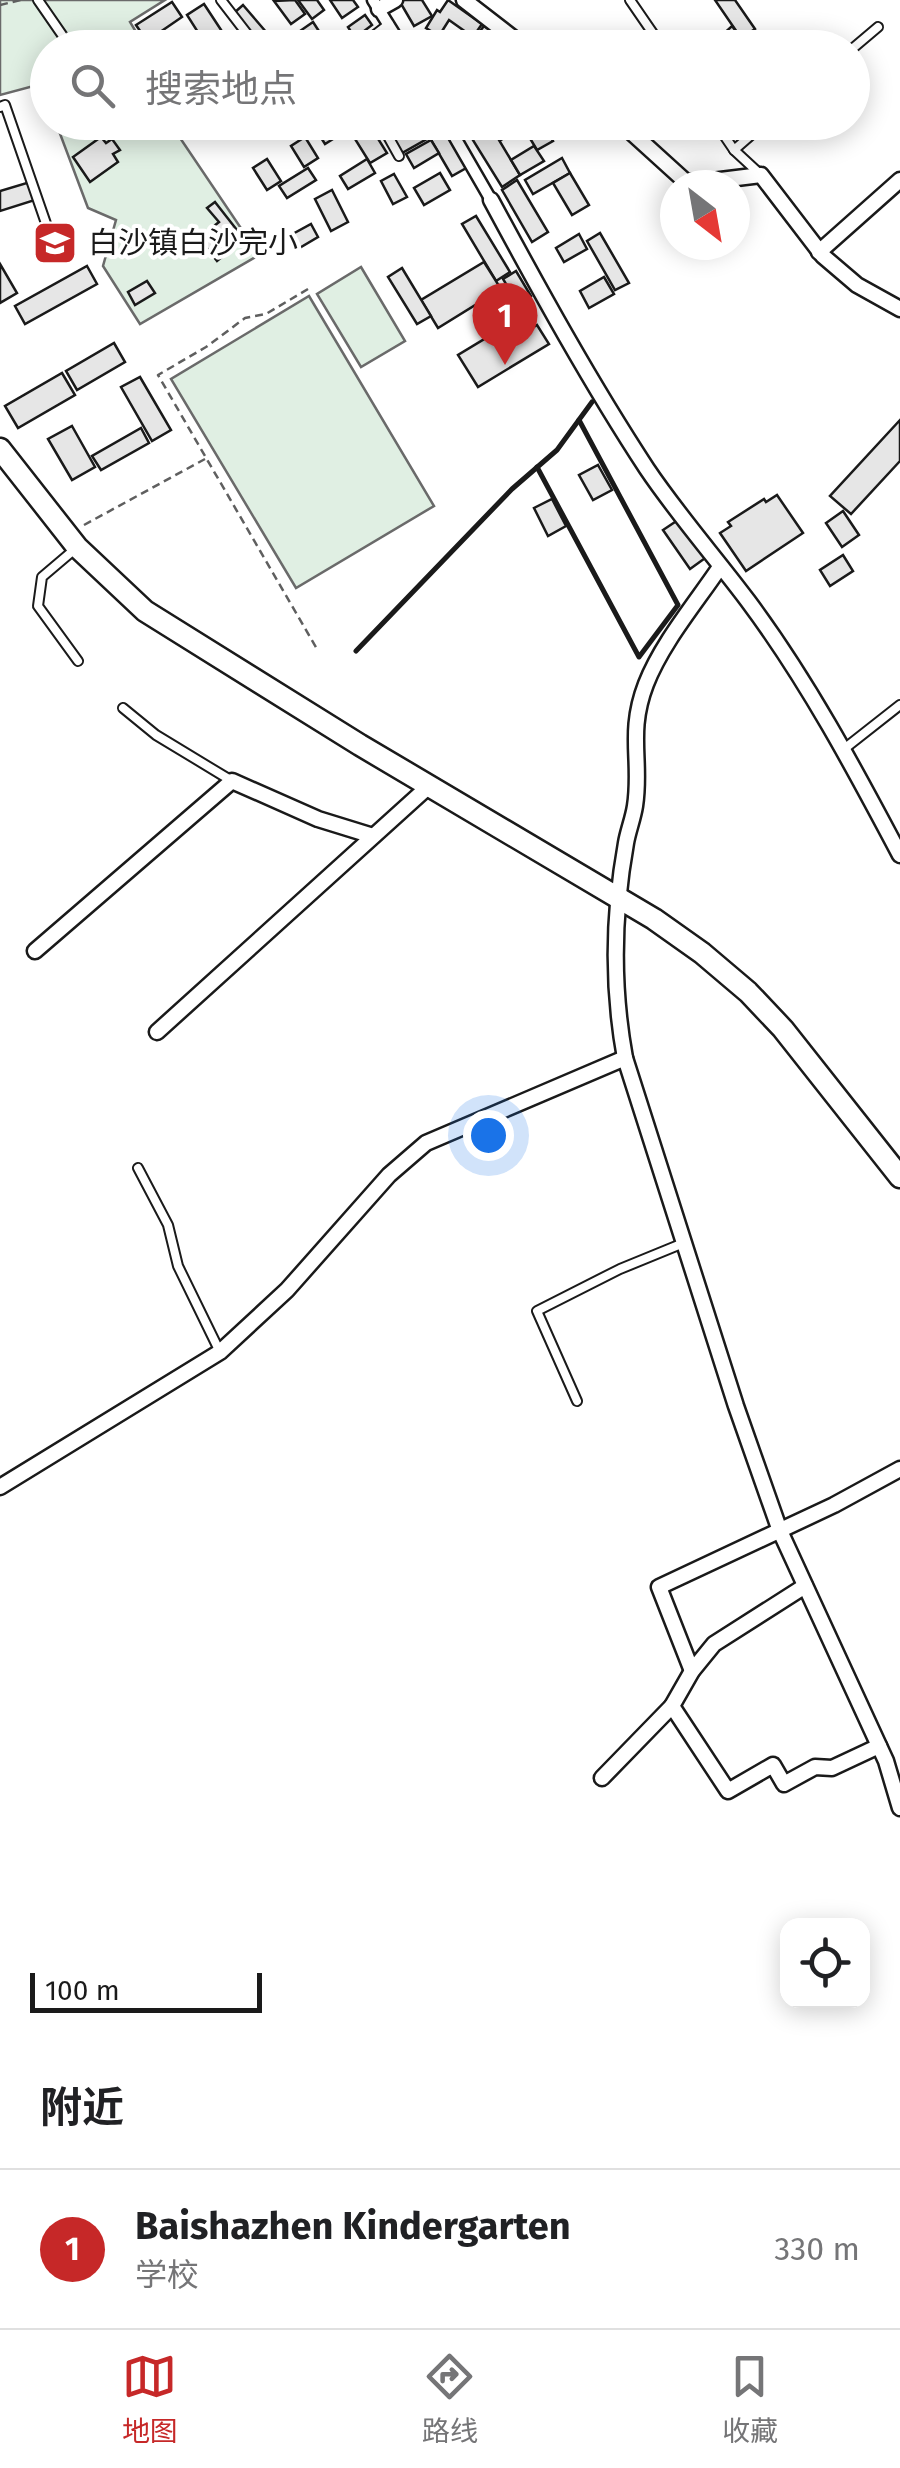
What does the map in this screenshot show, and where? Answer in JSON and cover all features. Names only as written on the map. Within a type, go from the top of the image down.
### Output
[{"type":"main road","points":[[0,449],[71,541],[120,590],[172,630],[619,899],[702,954],[748,992],[783,1029],[900,1177]]},
{"type":"street","points":[[392,30],[376,4],[395,0]]},
{"type":"street","points":[[464,0],[503,30]]},
{"type":"street","points":[[456,140],[553,316],[648,469],[749,602],[844,750],[900,855]]},
{"type":"street","points":[[640,140],[684,181],[760,175],[819,252],[857,284],[900,310]]},
{"type":"street","points":[[819,252],[900,180]]},
{"type":"street","points":[[720,567],[652,669],[639,706],[634,743],[636,804],[626,842],[619,899],[615,988],[625,1058],[736,1406],[780,1530],[879,1746],[900,1808]]},
{"type":"street","points":[[35,951],[232,781],[318,819],[373,836]]},
{"type":"street","points":[[156,1032],[430,786]]},
{"type":"street","points":[[0,1487],[220,1352],[287,1290],[389,1175],[426,1143],[625,1058]]},
{"type":"street","points":[[692,1671],[659,1587],[900,1469]]},
{"type":"street","points":[[602,1778],[672,1706],[692,1671],[714,1644],[805,1586]]},
{"type":"street","points":[[672,1706],[728,1791],[773,1766],[784,1784],[815,1767],[832,1768],[879,1746]]},
{"type":"lane","points":[[38,0],[59,30]]},
{"type":"lane","points":[[220,0],[244,30]]},
{"type":"lane","points":[[630,0],[651,30]]},
{"type":"lane","points":[[381,30],[389,24]]},
{"type":"lane","points":[[870,34],[878,27]]},
{"type":"lane","points":[[0,107],[5,105],[50,234]]},
{"type":"lane","points":[[391,140],[400,156]]},
{"type":"lane","points":[[727,140],[760,175]]},
{"type":"lane","points":[[734,150],[745,140]]},
{"type":"lane","points":[[71,541],[42,578],[38,606],[78,661]]},
{"type":"lane","points":[[844,750],[900,705]]},
{"type":"lane","points":[[123,708],[156,735],[232,781]]},
{"type":"lane","points":[[138,1168],[168,1224],[178,1266],[220,1352]]},
{"type":"lane","points":[[577,1401],[538,1312],[620,1269],[686,1242]]},
{"type":"path","points":[[0,5],[21,0]]},
{"type":"path","points":[[308,289],[266,314],[245,318],[206,348],[158,375],[317,650]]},
{"type":"path","points":[[71,541],[206,458]]},
{"type":"green space","points":[[0,0],[165,0],[130,22],[135,30],[30,30],[30,87],[0,95]]},
{"type":"green space","points":[[62,140],[181,140],[259,255],[140,324],[103,266],[116,220],[88,208]]},
{"type":"green space","points":[[361,267],[405,341],[361,367],[317,294]]},
{"type":"green space","points":[[309,296],[434,506],[296,588],[171,379]]},
{"type":"building","points":[[295,0],[305,14],[291,24],[274,1]]},
{"type":"building","points":[[298,0],[317,0],[324,10],[312,19]]},
{"type":"building","points":[[330,0],[353,0],[358,7],[342,18]]},
{"type":"building","points":[[422,0],[432,16],[414,26],[400,2]]},
{"type":"building","points":[[448,0],[482,24],[478,30],[463,30],[449,20],[443,30],[426,28],[437,10],[440,12]]},
{"type":"building","points":[[715,0],[735,0],[755,29],[736,30]]},
{"type":"building","points":[[172,2],[182,17],[163,30],[139,30],[136,25]]},
{"type":"building","points":[[204,4],[221,30],[197,30],[187,15]]},
{"type":"building","points":[[243,5],[264,30],[248,30],[234,13]]},
{"type":"building","points":[[365,15],[372,25],[365,30],[348,27]]},
{"type":"building","points":[[313,22],[318,30],[301,30]]},
{"type":"building","points":[[97,140],[113,140],[120,150],[113,154],[118,162],[90,182],[73,157]]},
{"type":"building","points":[[307,140],[318,158],[304,167],[291,146]]},
{"type":"building","points":[[356,140],[379,140],[387,153],[370,163]]},
{"type":"building","points":[[394,140],[425,140],[402,153]]},
{"type":"building","points":[[431,140],[453,140],[468,167],[452,176]]},
{"type":"building","points":[[431,140],[439,153],[414,168],[406,154]]},
{"type":"building","points":[[473,140],[499,140],[520,175],[502,187]]},
{"type":"building","points":[[531,140],[552,140],[553,141],[537,150]]},
{"type":"building","points":[[534,146],[544,161],[520,175],[511,160]]},
{"type":"building","points":[[562,158],[570,173],[533,194],[525,180]]},
{"type":"building","points":[[267,159],[281,181],[267,190],[253,168]]},
{"type":"building","points":[[367,159],[375,173],[348,189],[340,176]]},
{"type":"building","points":[[308,168],[316,180],[287,198],[279,186]]},
{"type":"building","points":[[440,173],[450,190],[424,205],[414,188]]},
{"type":"building","points":[[570,173],[589,205],[572,215],[553,183]]},
{"type":"building","points":[[394,174],[407,197],[393,204],[381,181]]},
{"type":"building","points":[[517,180],[548,232],[532,242],[502,190]]},
{"type":"building","points":[[30,182],[35,200],[0,211],[0,191]]},
{"type":"building","points":[[332,190],[348,222],[331,231],[315,199]]},
{"type":"building","points":[[215,202],[244,239],[217,261],[199,238],[219,222],[207,208]]},
{"type":"building","points":[[476,216],[510,272],[496,281],[462,224]]},
{"type":"building","points":[[311,224],[318,237],[296,250],[289,236]]},
{"type":"building","points":[[600,233],[629,283],[615,290],[587,241]]},
{"type":"building","points":[[579,234],[587,249],[564,262],[556,248]]},
{"type":"building","points":[[484,262],[501,289],[438,328],[421,300]]},
{"type":"building","points":[[0,264],[17,293],[0,303]]},
{"type":"building","points":[[87,266],[97,284],[25,324],[15,306]]},
{"type":"building","points":[[402,268],[431,316],[417,324],[388,277]]},
{"type":"building","points":[[516,271],[531,296],[518,304],[503,279]]},
{"type":"building","points":[[604,277],[614,294],[589,308],[580,291]]},
{"type":"building","points":[[147,281],[155,293],[135,305],[128,292]]},
{"type":"building","points":[[524,315],[532,328],[537,325],[549,344],[478,387],[458,355]]},
{"type":"building","points":[[114,343],[125,362],[77,390],[66,371]]},
{"type":"building","points":[[62,373],[75,395],[18,428],[5,406]]},
{"type":"building","points":[[140,377],[171,430],[152,441],[121,387]]},
{"type":"building","points":[[900,420],[900,461],[851,514],[830,496]]},
{"type":"building","points":[[72,426],[95,467],[72,480],[48,439]]},
{"type":"building","points":[[141,428],[149,443],[101,470],[92,456]]},
{"type":"building","points":[[598,465],[612,490],[593,500],[579,475]]},
{"type":"building","points":[[777,495],[803,533],[746,571],[720,533],[731,526],[728,522]]},
{"type":"building","points":[[552,499],[566,526],[548,536],[534,508]]},
{"type":"building","points":[[843,511],[859,535],[842,547],[826,523]]},
{"type":"building","points":[[681,518],[708,556],[690,569],[663,530]]},
{"type":"building","points":[[843,555],[853,571],[830,586],[820,570]]},
{"type":"wall","points":[[356,651],[512,489],[557,450],[592,402]]},
{"type":"wall","points":[[537,467],[639,657],[678,605],[579,420]]},
{"type":"place","name":"白沙镇白沙完小","points":[[55,243]]},
{"type":"place","name":"Baishazhen Kindergarten","points":[[505,365]]}]
